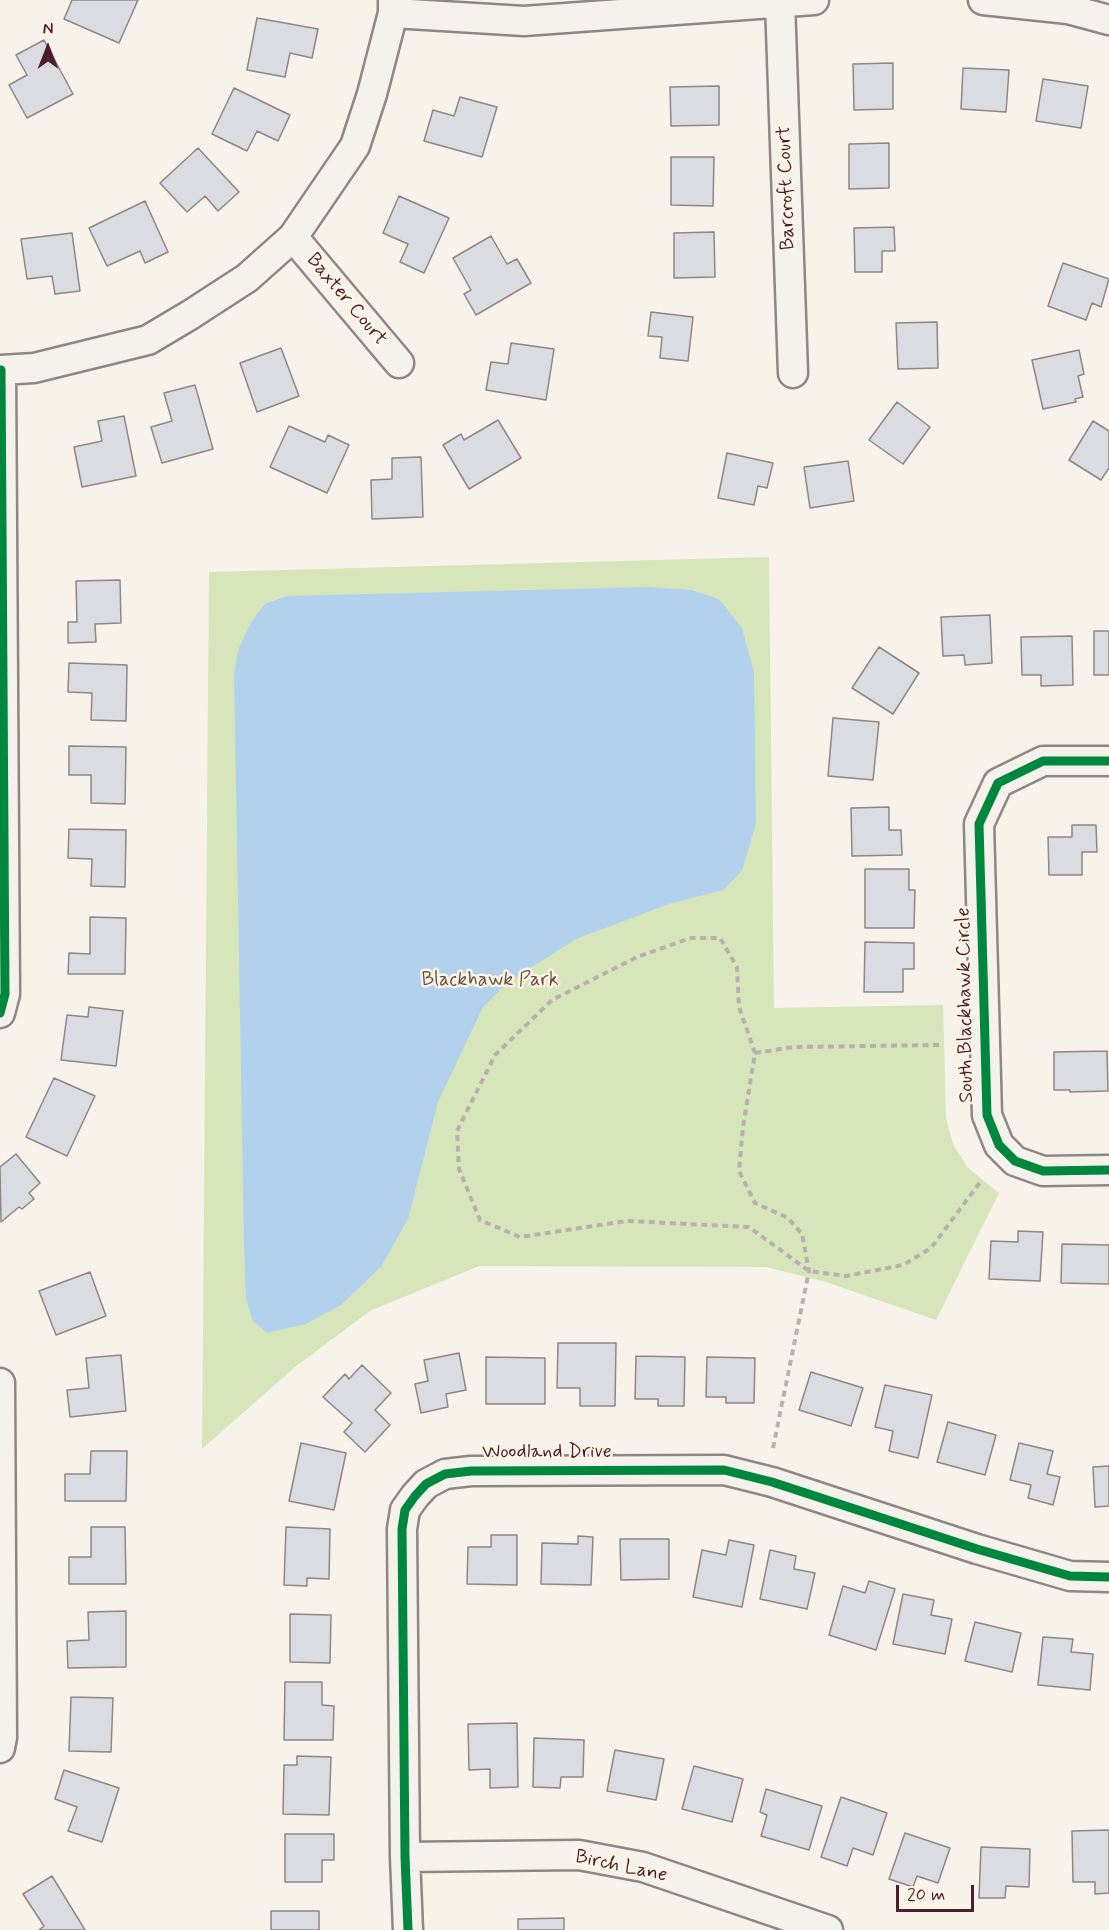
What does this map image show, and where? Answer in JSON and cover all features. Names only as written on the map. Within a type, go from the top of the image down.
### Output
[{"type":"street","points":[[0,1013],[5,994],[1,370],[34,368],[148,340],[247,278],[293,237],[355,146],[372,94],[393,7],[524,21],[814,0]]},
{"type":"street","points":[[983,0],[1068,9],[1109,20]]},
{"type":"street","name":"Barcroft Court","points":[[780,2],[793,373]]},
{"type":"street","name":"Baxter Court","points":[[293,237],[399,363]]},
{"type":"street","name":"South Blackhawk Circle","points":[[1109,761],[1042,761],[998,783],[979,824],[987,1115],[999,1146],[1015,1161],[1042,1171],[1109,1170]]},
{"type":"street","points":[[0,1383],[2,1725],[0,1748]]},
{"type":"street","name":"Woodland Drive","points":[[408,1930],[405,1857],[402,1529],[405,1510],[415,1496],[426,1484],[444,1474],[471,1471],[724,1470],[772,1482],[1070,1576],[1109,1576]]},
{"type":"street","name":"Birch Lane","points":[[405,1857],[579,1855],[643,1867],[828,1930]]},
{"type":"path","points":[[772,1448],[809,1271],[801,1234],[788,1218],[755,1203],[739,1171],[742,1127],[755,1053],[739,1007],[737,967],[720,938],[691,938],[637,957],[552,1000],[495,1055],[457,1131],[459,1169],[480,1220],[520,1238],[627,1221],[749,1227],[809,1271],[846,1275],[903,1265],[931,1248],[981,1181]]},
{"type":"path","points":[[755,1053],[793,1047],[940,1045]]},
{"type":"green space","name":"Blackhawk Park","points":[[769,557],[774,1008],[943,1005],[946,1118],[953,1144],[968,1168],[999,1193],[936,1320],[826,1282],[766,1267],[479,1266],[370,1311],[295,1367],[202,1449],[209,572]]},
{"type":"water","points":[[647,587],[692,590],[719,599],[742,628],[754,673],[756,823],[742,871],[723,890],[669,904],[576,939],[507,983],[483,1007],[438,1102],[408,1219],[381,1267],[341,1305],[306,1324],[267,1333],[253,1321],[246,1300],[244,1245],[234,673],[238,650],[251,622],[265,604],[287,596]]},
{"type":"building","points":[[72,0],[138,0],[119,43],[64,19]]},
{"type":"building","points":[[257,18],[318,29],[312,58],[290,53],[285,77],[247,70]]},
{"type":"building","points":[[44,40],[73,94],[27,118],[9,85],[27,75],[16,55]]},
{"type":"building","points":[[893,63],[893,109],[854,110],[853,64]]},
{"type":"building","points":[[963,68],[1009,70],[1006,112],[961,109]]},
{"type":"building","points":[[1043,79],[1088,86],[1081,128],[1036,121]]},
{"type":"building","points":[[719,86],[719,125],[671,126],[670,87]]},
{"type":"building","points":[[234,88],[290,115],[278,141],[257,131],[247,151],[212,134]]},
{"type":"building","points":[[460,97],[497,107],[482,157],[424,141],[433,110],[454,116]]},
{"type":"building","points":[[889,143],[889,188],[849,189],[849,144]]},
{"type":"building","points":[[198,148],[239,192],[218,211],[205,196],[187,212],[160,183]]},
{"type":"building","points":[[671,157],[714,157],[713,206],[671,205]]},
{"type":"building","points":[[399,196],[449,218],[424,273],[400,262],[408,244],[383,233]]},
{"type":"building","points":[[145,201],[168,252],[145,263],[140,251],[107,266],[89,228]]},
{"type":"building","points":[[894,227],[895,251],[882,251],[882,272],[855,272],[854,228]]},
{"type":"building","points":[[714,232],[715,277],[674,278],[674,233]]},
{"type":"building","points":[[72,233],[80,291],[55,294],[52,276],[27,279],[21,239]]},
{"type":"building","points":[[491,236],[507,264],[517,259],[531,283],[476,315],[464,294],[471,290],[453,258]]},
{"type":"building","points":[[1063,263],[1109,279],[1101,307],[1092,303],[1086,320],[1048,306]]},
{"type":"building","points":[[651,312],[693,317],[688,361],[660,358],[662,337],[648,336]]},
{"type":"building","points":[[937,322],[938,368],[898,369],[896,323]]},
{"type":"building","points":[[511,343],[554,349],[546,400],[486,390],[491,362],[508,364]]},
{"type":"building","points":[[281,348],[299,396],[257,412],[240,363]]},
{"type":"building","points":[[1079,350],[1084,374],[1078,376],[1083,397],[1075,399],[1076,402],[1043,409],[1032,360]]},
{"type":"building","points":[[195,385],[213,449],[162,463],[151,427],[172,421],[164,393]]},
{"type":"building","points":[[897,402],[930,427],[903,464],[869,440]]},
{"type":"building","points":[[124,416],[136,476],[82,487],[74,447],[102,441],[98,421]]},
{"type":"building","points":[[498,420],[521,458],[469,489],[443,445],[461,434],[464,440]]},
{"type":"building","points":[[1093,421],[1109,431],[1109,468],[1101,480],[1069,460]]},
{"type":"building","points":[[289,426],[325,442],[328,435],[349,445],[327,493],[270,467]]},
{"type":"building","points":[[727,453],[773,463],[767,488],[758,486],[754,505],[718,498]]},
{"type":"building","points":[[421,457],[423,517],[372,519],[371,480],[392,479],[392,458]]},
{"type":"building","points":[[848,461],[854,501],[810,508],[804,467]]},
{"type":"building","points":[[120,580],[121,623],[95,624],[96,642],[68,643],[68,622],[77,622],[76,581]]},
{"type":"building","points":[[990,615],[992,663],[965,665],[964,655],[943,656],[941,617]]},
{"type":"building","points":[[1094,631],[1109,631],[1109,675],[1094,675]]},
{"type":"building","points":[[1072,636],[1073,685],[1041,686],[1041,675],[1022,675],[1021,637]]},
{"type":"building","points":[[879,647],[919,673],[893,714],[852,688]]},
{"type":"building","points":[[69,663],[127,665],[126,721],[91,720],[92,693],[68,692]]},
{"type":"building","points":[[833,718],[879,722],[873,780],[828,776]]},
{"type":"building","points":[[69,746],[126,747],[125,804],[91,803],[91,775],[69,775]]},
{"type":"building","points":[[889,807],[889,830],[901,830],[902,855],[852,856],[851,808]]},
{"type":"building","points":[[1072,825],[1096,825],[1097,852],[1082,852],[1082,875],[1049,875],[1048,837],[1072,837]]},
{"type":"building","points":[[69,829],[126,830],[125,887],[91,886],[92,859],[68,858]]},
{"type":"building","points":[[865,869],[909,869],[909,890],[915,890],[914,928],[865,928]]},
{"type":"building","points":[[90,917],[126,918],[125,974],[68,974],[69,953],[90,954]]},
{"type":"building","points":[[865,942],[914,943],[914,969],[903,969],[903,992],[864,992]]},
{"type":"building","points":[[89,1007],[123,1011],[116,1066],[61,1060],[67,1015],[88,1017]]},
{"type":"building","points":[[1107,1051],[1108,1091],[1054,1090],[1054,1052]]},
{"type":"building","points":[[54,1078],[95,1096],[67,1156],[26,1137]]},
{"type":"building","points":[[16,1154],[40,1183],[29,1193],[34,1199],[22,1209],[19,1207],[1,1222],[0,1167]]},
{"type":"building","points":[[1018,1231],[1043,1232],[1040,1281],[989,1279],[991,1241],[1018,1242]]},
{"type":"building","points":[[1062,1244],[1109,1245],[1109,1284],[1061,1283]]},
{"type":"building","points":[[90,1272],[106,1316],[56,1335],[39,1291]]},
{"type":"building","points":[[558,1343],[616,1343],[615,1406],[580,1406],[580,1388],[557,1388]]},
{"type":"building","points":[[459,1353],[466,1390],[446,1394],[448,1407],[421,1413],[415,1384],[428,1381],[424,1360]]},
{"type":"building","points":[[121,1355],[126,1411],[70,1417],[67,1390],[89,1388],[86,1358]]},
{"type":"building","points":[[636,1356],[685,1357],[684,1406],[658,1406],[658,1399],[635,1399]]},
{"type":"building","points":[[486,1357],[545,1358],[545,1404],[486,1404]]},
{"type":"building","points":[[707,1357],[755,1358],[754,1403],[726,1403],[726,1397],[706,1397]]},
{"type":"building","points":[[362,1365],[391,1393],[375,1410],[390,1425],[365,1452],[344,1432],[352,1423],[323,1397],[345,1374],[349,1379]]},
{"type":"building","points":[[811,1372],[863,1388],[851,1426],[799,1410]]},
{"type":"building","points":[[885,1385],[932,1395],[918,1458],[889,1451],[893,1431],[875,1427]]},
{"type":"building","points":[[948,1422],[996,1435],[985,1475],[937,1462]]},
{"type":"building","points":[[301,1443],[346,1453],[334,1510],[289,1501]]},
{"type":"building","points":[[1019,1443],[1053,1451],[1047,1474],[1060,1477],[1053,1505],[1028,1498],[1031,1485],[1010,1480]]},
{"type":"building","points":[[91,1451],[127,1451],[126,1501],[65,1501],[65,1474],[90,1474]]},
{"type":"building","points":[[1109,1466],[1109,1506],[1095,1507],[1093,1467]]},
{"type":"building","points":[[91,1527],[125,1527],[126,1584],[69,1584],[69,1557],[91,1557]]},
{"type":"building","points":[[286,1527],[330,1529],[329,1579],[307,1578],[307,1586],[284,1585]]},
{"type":"building","points":[[491,1535],[517,1535],[517,1585],[467,1584],[468,1547],[491,1547]]},
{"type":"building","points":[[578,1536],[593,1537],[591,1585],[541,1584],[542,1543],[578,1544]]},
{"type":"building","points":[[620,1539],[669,1539],[669,1579],[621,1580]]},
{"type":"building","points":[[729,1540],[754,1545],[742,1607],[693,1597],[702,1550],[726,1555]]},
{"type":"building","points":[[770,1550],[796,1556],[794,1569],[815,1573],[807,1609],[760,1599]]},
{"type":"building","points":[[869,1581],[895,1589],[876,1650],[829,1635],[843,1586],[865,1593]]},
{"type":"building","points":[[903,1594],[934,1600],[931,1615],[952,1619],[945,1654],[893,1644]]},
{"type":"building","points":[[126,1611],[126,1667],[68,1668],[67,1641],[89,1640],[88,1612]]},
{"type":"building","points":[[290,1614],[331,1615],[330,1663],[290,1662]]},
{"type":"building","points":[[975,1622],[1021,1633],[1012,1672],[965,1661]]},
{"type":"building","points":[[1043,1637],[1073,1639],[1071,1652],[1093,1654],[1090,1690],[1038,1685]]},
{"type":"building","points":[[285,1682],[322,1682],[322,1705],[334,1706],[333,1740],[284,1740]]},
{"type":"building","points":[[71,1697],[113,1698],[111,1752],[69,1751]]},
{"type":"building","points":[[517,1723],[518,1787],[490,1788],[490,1769],[469,1770],[468,1724]]},
{"type":"building","points":[[534,1738],[584,1740],[583,1777],[561,1777],[560,1788],[533,1787]]},
{"type":"building","points":[[615,1750],[664,1759],[656,1800],[607,1791]]},
{"type":"building","points":[[297,1756],[331,1757],[329,1815],[283,1814],[284,1765],[297,1765]]},
{"type":"building","points":[[694,1766],[743,1779],[732,1822],[682,1809]]},
{"type":"building","points":[[64,1770],[119,1788],[102,1842],[68,1831],[77,1807],[55,1799]]},
{"type":"building","points":[[766,1789],[822,1806],[809,1850],[761,1836],[767,1815],[760,1812]]},
{"type":"building","points":[[841,1797],[887,1813],[873,1855],[853,1848],[847,1866],[821,1857]]},
{"type":"building","points":[[1109,1830],[1109,1893],[1095,1894],[1095,1882],[1073,1882],[1072,1831]]},
{"type":"building","points":[[905,1833],[950,1848],[938,1883],[917,1876],[913,1887],[889,1879]]},
{"type":"building","points":[[285,1834],[334,1834],[334,1860],[322,1860],[322,1882],[285,1882]]},
{"type":"building","points":[[981,1847],[1030,1849],[1029,1887],[1006,1886],[1005,1898],[979,1898]]},
{"type":"building","points":[[52,1876],[85,1930],[39,1930],[44,1926],[23,1894]]},
{"type":"building","points":[[271,1911],[319,1911],[319,1930],[271,1930]]},
{"type":"building","points":[[564,1918],[564,1930],[518,1930],[518,1919]]},
{"type":"cycle path","points":[[0,1013],[5,994],[1,370]]},
{"type":"cycle path","points":[[1109,761],[1043,761],[998,783],[979,824],[987,1115],[999,1145],[1015,1161],[1043,1171],[1109,1170]]},
{"type":"cycle path","points":[[408,1930],[405,1857],[402,1529],[405,1510],[415,1496],[426,1484],[445,1474],[471,1471],[724,1470],[772,1482],[977,1549],[1070,1576],[1109,1577]]}]
